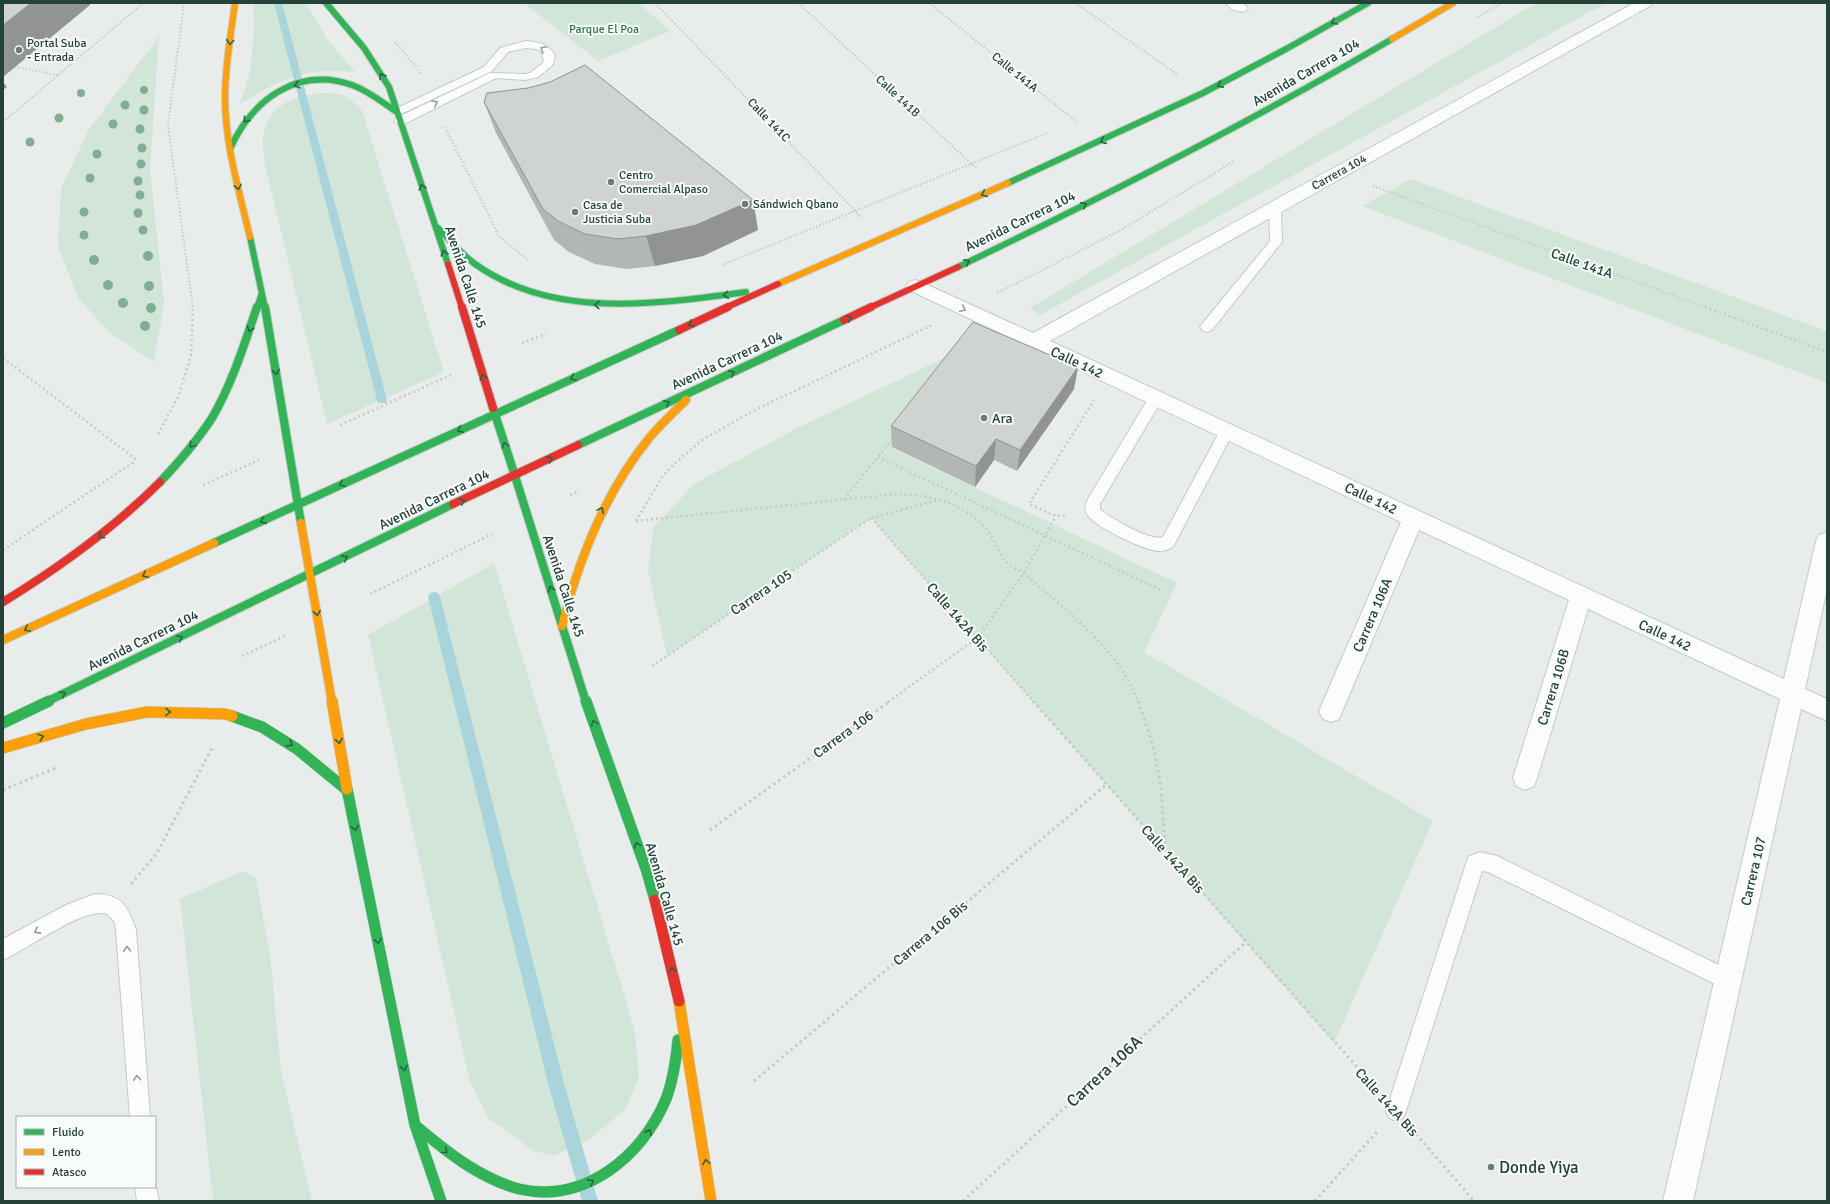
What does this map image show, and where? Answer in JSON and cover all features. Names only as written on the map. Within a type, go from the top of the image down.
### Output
[{"type":"main road","points":[[235,3],[226,75],[225,109],[230,149],[262,292],[347,790],[415,1125],[441,1201]]},
{"type":"main road","name":"Avenida Calle 145","points":[[326,3],[364,48],[377,66],[389,87],[496,414],[588,707],[647,872],[664,936],[680,1008],[712,1201]]},
{"type":"main road","name":"Avenida Carrera 104","points":[[3,640],[765,290],[1102,142],[1203,93],[1296,44],[1368,3]]},
{"type":"main road","name":"Avenida Carrera 104","points":[[3,723],[515,476],[1088,204],[1212,140],[1344,68],[1453,3]]},
{"type":"main road","points":[[230,149],[239,129],[248,117],[270,96],[284,88],[300,83],[326,81],[339,82],[353,86],[398,116]]},
{"type":"main road","points":[[435,224],[460,250],[480,267],[518,289],[540,297],[583,304],[635,305],[765,290]]},
{"type":"main road","points":[[3,602],[53,571],[112,528],[143,501],[170,473],[198,437],[214,412],[246,340],[262,292]]},
{"type":"main road","points":[[562,626],[576,569],[592,529],[612,491],[650,437],[697,390]]},
{"type":"main road","points":[[3,748],[86,724],[147,712],[225,714],[268,730],[298,749],[347,790]]},
{"type":"main road","points":[[415,1125],[444,1150],[473,1171],[511,1187],[555,1194],[576,1190],[593,1182],[624,1161],[646,1138],[666,1101],[676,1064],[680,1008]]},
{"type":"street","name":"Carrera 104","points":[[1034,341],[1645,3]]},
{"type":"street","name":"Calle 142","points":[[915,286],[1827,710]]},
{"type":"street","name":"Carrera 106A","points":[[1331,711],[1413,518]]},
{"type":"street","name":"Carrera 107","points":[[1678,1201],[1827,541]]},
{"type":"street","name":"Carrera 106B","points":[[1525,778],[1581,596]]},
{"type":"lane","points":[[398,116],[488,69],[497,56],[510,47],[524,44],[538,45],[548,50],[550,56],[549,63],[543,70],[534,75],[516,77],[494,75],[431,100]]},
{"type":"lane","points":[[1207,327],[1276,242],[1275,208]]},
{"type":"lane","points":[[1156,398],[1093,502],[1093,511],[1100,520],[1125,532],[1159,545],[1168,542],[1227,431]]},
{"type":"lane","points":[[1396,1111],[1475,864],[1480,861],[1490,863],[1728,980]]},
{"type":"lane","points":[[3,950],[84,905],[100,903],[113,906],[123,917],[126,930],[140,1116]]},
{"type":"lane","points":[[146,1188],[148,1201]]},
{"type":"path","points":[[3,122],[142,3]]},
{"type":"path","points":[[156,437],[178,397],[191,356],[193,311],[168,126],[184,3]]},
{"type":"path","name":"Calle 141C","points":[[655,3],[856,211],[881,239]]},
{"type":"path","name":"Calle 141B","points":[[798,3],[998,188]]},
{"type":"path","name":"Calle 141A","points":[[929,3],[1102,142]]},
{"type":"path","points":[[1075,3],[1203,93]]},
{"type":"path","points":[[1475,19],[1502,3]]},
{"type":"path","points":[[392,38],[417,68],[431,100],[499,236],[528,260]]},
{"type":"path","points":[[15,67],[58,75]]},
{"type":"path","points":[[1069,124],[1084,119]]},
{"type":"path","points":[[717,267],[1048,132]]},
{"type":"path","points":[[1165,851],[1161,786],[1153,744],[1134,690],[1102,643],[1024,573],[1003,560],[994,540],[986,528],[976,518],[958,507],[939,499],[918,494],[896,494],[636,522],[652,491],[672,465],[689,450],[713,433],[755,410],[964,309],[1121,230],[1240,158]]},
{"type":"path","name":"Calle 141A","points":[[1338,173],[1827,352]]},
{"type":"path","points":[[522,343],[546,334]]},
{"type":"path","points":[[3,358],[137,460]]},
{"type":"path","points":[[340,425],[457,373]]},
{"type":"path","name":"Carrera 106","points":[[710,830],[977,638],[1024,573],[1056,516],[1029,504],[1096,398]]},
{"type":"path","points":[[844,499],[897,433]]},
{"type":"path","points":[[3,550],[137,460],[142,454]]},
{"type":"path","points":[[202,485],[265,457]]},
{"type":"path","points":[[878,457],[1161,590]]},
{"type":"path","name":"Carrera 105","points":[[652,666],[871,518],[939,499]]},
{"type":"path","name":"Calle 142A Bis","points":[[871,518],[1474,1201]]},
{"type":"path","points":[[370,594],[492,534]]},
{"type":"path","points":[[242,656],[291,633]]},
{"type":"path","points":[[113,906],[157,853],[217,740]]},
{"type":"path","name":"Carrera 106 Bis","points":[[754,1081],[1106,785]]},
{"type":"path","name":"Carrera 106A","points":[[963,1201],[1246,942]]},
{"type":"path","points":[[1315,1201],[1396,1111]]},
{"type":"green space","points":[[253,3],[306,3],[327,39],[355,72],[312,72],[290,78],[260,92],[240,104],[251,67],[254,25]]},
{"type":"green space","name":"Parque El Poa","points":[[524,3],[639,3],[670,31],[598,61]]},
{"type":"green space","points":[[1536,3],[1606,3],[1040,315],[1030,308]]},
{"type":"green space","points":[[159,36],[150,168],[164,303],[154,362],[109,332],[78,298],[58,246],[61,189],[88,131]]},
{"type":"green space","points":[[320,93],[340,94],[352,101],[362,111],[444,372],[327,424],[265,165],[263,143],[266,126],[270,117],[276,110],[291,100]]},
{"type":"green space","points":[[1410,179],[1827,331],[1827,383],[1362,206]]},
{"type":"green space","points":[[972,345],[892,448],[1177,583],[1144,652],[1433,821],[1334,1043],[871,518],[667,656],[648,571],[653,528],[694,484],[795,429]]},
{"type":"green space","points":[[494,563],[635,1031],[639,1078],[625,1110],[588,1140],[554,1156],[534,1151],[488,1118],[470,1082],[368,635]]},
{"type":"green space","points":[[243,871],[256,879],[270,954],[281,1071],[312,1201],[213,1201],[180,899]]},
{"type":"building","points":[[3,3],[31,3],[3,25]]},
{"type":"building","name":"Centro Comercial Alpaso","points":[[585,65],[753,200],[696,225],[646,236],[618,239],[585,234],[558,221],[543,209],[484,102],[487,93],[528,88],[550,82]]},
{"type":"building","name":"Ara","points":[[973,322],[1078,367],[1020,450],[996,439],[976,466],[891,426]]},
{"type":"waterway","points":[[278,3],[382,400]]},
{"type":"waterway","points":[[434,597],[557,1087],[590,1201]]},
{"type":"traffic: fast","points":[[326,3],[364,48],[389,87],[448,264]]},
{"type":"traffic: fast","points":[[1008,183],[1203,93],[1368,3]]},
{"type":"traffic: fast","points":[[958,267],[1177,158],[1285,100],[1392,39]]},
{"type":"traffic: fast","points":[[230,149],[248,117],[258,106],[269,97],[295,84],[309,81],[338,81],[352,85],[370,94],[397,112]]},
{"type":"traffic: fast","points":[[438,228],[463,254],[474,263],[511,284],[543,295],[576,302],[643,304],[746,292]]},
{"type":"traffic: fast","points":[[250,237],[262,292],[301,523]]},
{"type":"traffic: fast","points":[[160,482],[181,459],[207,426],[212,417],[227,388],[240,356],[262,293]]},
{"type":"traffic: fast","points":[[578,445],[844,320]]},
{"type":"traffic: fast","points":[[214,543],[679,330]]},
{"type":"traffic: fast","points":[[493,408],[515,476]]},
{"type":"traffic: fast","points":[[515,476],[588,707],[647,872],[655,900]]},
{"type":"traffic: fast","points":[[3,723],[453,504]]},
{"type":"traffic: fast","points":[[232,716],[262,727],[297,749],[347,790]]},
{"type":"traffic: fast","points":[[347,789],[415,1125],[441,1201]]},
{"type":"traffic: fast","points":[[416,1126],[464,1164],[490,1179],[532,1192],[559,1193],[573,1190],[588,1184],[616,1166],[641,1142],[651,1128],[666,1099],[671,1085],[678,1040]]},
{"type":"traffic: slow","points":[[235,3],[226,69],[226,125],[231,157],[250,237]]},
{"type":"traffic: slow","points":[[1392,39],[1453,3]]},
{"type":"traffic: slow","points":[[778,284],[1008,183]]},
{"type":"traffic: slow","points":[[562,626],[576,575],[595,527],[607,503],[634,458],[650,437],[686,400]]},
{"type":"traffic: slow","points":[[301,523],[310,575]]},
{"type":"traffic: slow","points":[[3,640],[214,543]]},
{"type":"traffic: slow","points":[[310,575],[347,789]]},
{"type":"traffic: slow","points":[[3,748],[86,724],[147,712],[225,714],[232,716]]},
{"type":"traffic: slow","points":[[679,1001],[711,1201]]},
{"type":"traffic: jam","points":[[448,264],[493,408]]},
{"type":"traffic: jam","points":[[844,320],[958,267]]},
{"type":"traffic: jam","points":[[679,330],[778,284]]},
{"type":"traffic: jam","points":[[453,504],[578,445]]},
{"type":"traffic: jam","points":[[3,602],[86,547],[124,516],[160,482]]},
{"type":"traffic: jam","points":[[655,900],[679,1001]]},
{"type":"place","name":"Portal Suba - Entrada","points":[[19,50]]},
{"type":"place","name":"Centro Comercial Alpaso","points":[[611,182]]},
{"type":"place","name":"Sándwich Qbano","points":[[745,204]]},
{"type":"place","name":"Casa de Justicia Suba","points":[[575,212]]},
{"type":"place","name":"Ara","points":[[984,418]]},
{"type":"place","name":"Donde Yiya","points":[[1491,1167]]}]
